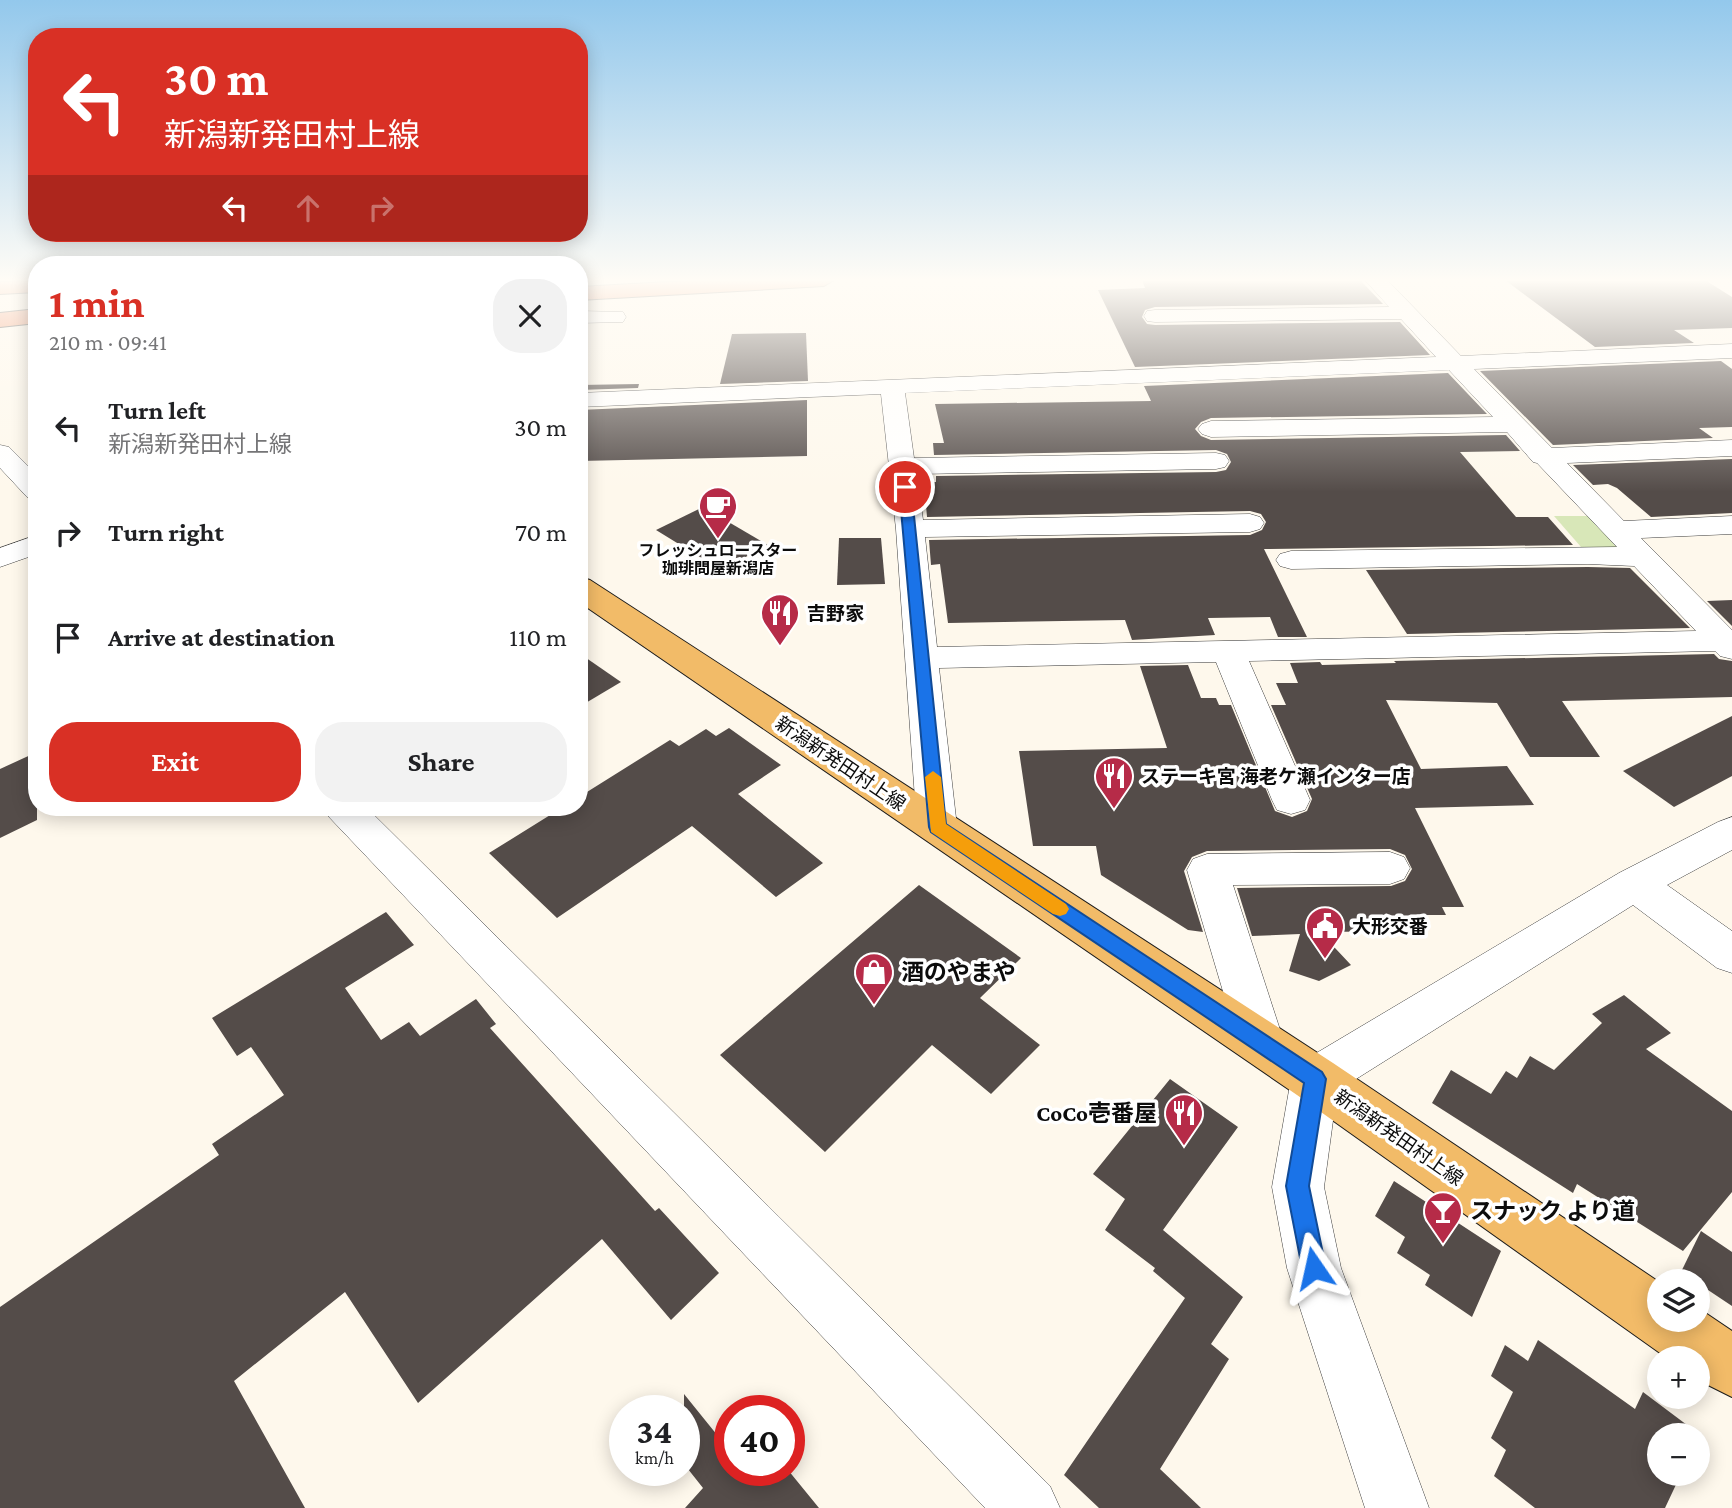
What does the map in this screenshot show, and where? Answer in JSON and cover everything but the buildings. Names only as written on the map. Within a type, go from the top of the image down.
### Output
[{"type":"main road","name":"新潟新発田村上線","points":[[588,593],[1261,1042],[1647,1308]]},
{"type":"main road","name":"新潟新発田村上線","points":[[1681,1332],[1732,1367]]},
{"type":"street","points":[[1442,350],[1542,456],[1729,643]]},
{"type":"street","points":[[588,400],[1732,351]]},
{"type":"street","points":[[892,386],[910,529],[937,827]]},
{"type":"street","points":[[1211,429],[1513,424]]},
{"type":"street","points":[[1542,456],[1732,448]]},
{"type":"street","points":[[0,453],[28,482]]},
{"type":"street","points":[[903,466],[1216,461]]},
{"type":"street","points":[[910,529],[1250,523]]},
{"type":"street","points":[[1616,530],[1732,525]]},
{"type":"street","points":[[0,558],[28,547]]},
{"type":"street","points":[[1291,560],[1588,555],[1643,557]]},
{"type":"street","points":[[922,658],[1729,643]]},
{"type":"street","points":[[1228,651],[1291,800]]},
{"type":"street","points":[[352,816],[1028,1508]]},
{"type":"street","points":[[1397,1508],[1314,1268],[1298,1186],[1315,1079],[1634,884],[1732,832]]},
{"type":"street","points":[[1261,1042],[1207,870],[1390,868]]},
{"type":"street","points":[[1634,884],[1732,955]]},
{"type":"green space","points":[[1554,516],[1604,516],[1638,552],[1588,555]]},
{"type":"slow traffic","points":[[933,777],[937,827],[1060,909]]},
{"type":"place","name":"フレッシュロースター 珈琲問屋新潟店","points":[[718,540]]},
{"type":"place","name":"吉野家","points":[[780,647]]},
{"type":"place","name":"ステーキ宮 海老ケ瀬インター店","points":[[1114,810]]},
{"type":"place","name":"大形交番","points":[[1325,960]]},
{"type":"place","name":"酒のやまや","points":[[874,1006]]},
{"type":"place","name":"CoCo壱番屋","points":[[1184,1147]]},
{"type":"place","name":"スナック より道","points":[[1443,1245]]},
{"type":"route","points":[[905,487],[937,827],[1315,1079],[1298,1186],[1314,1268]]}]
